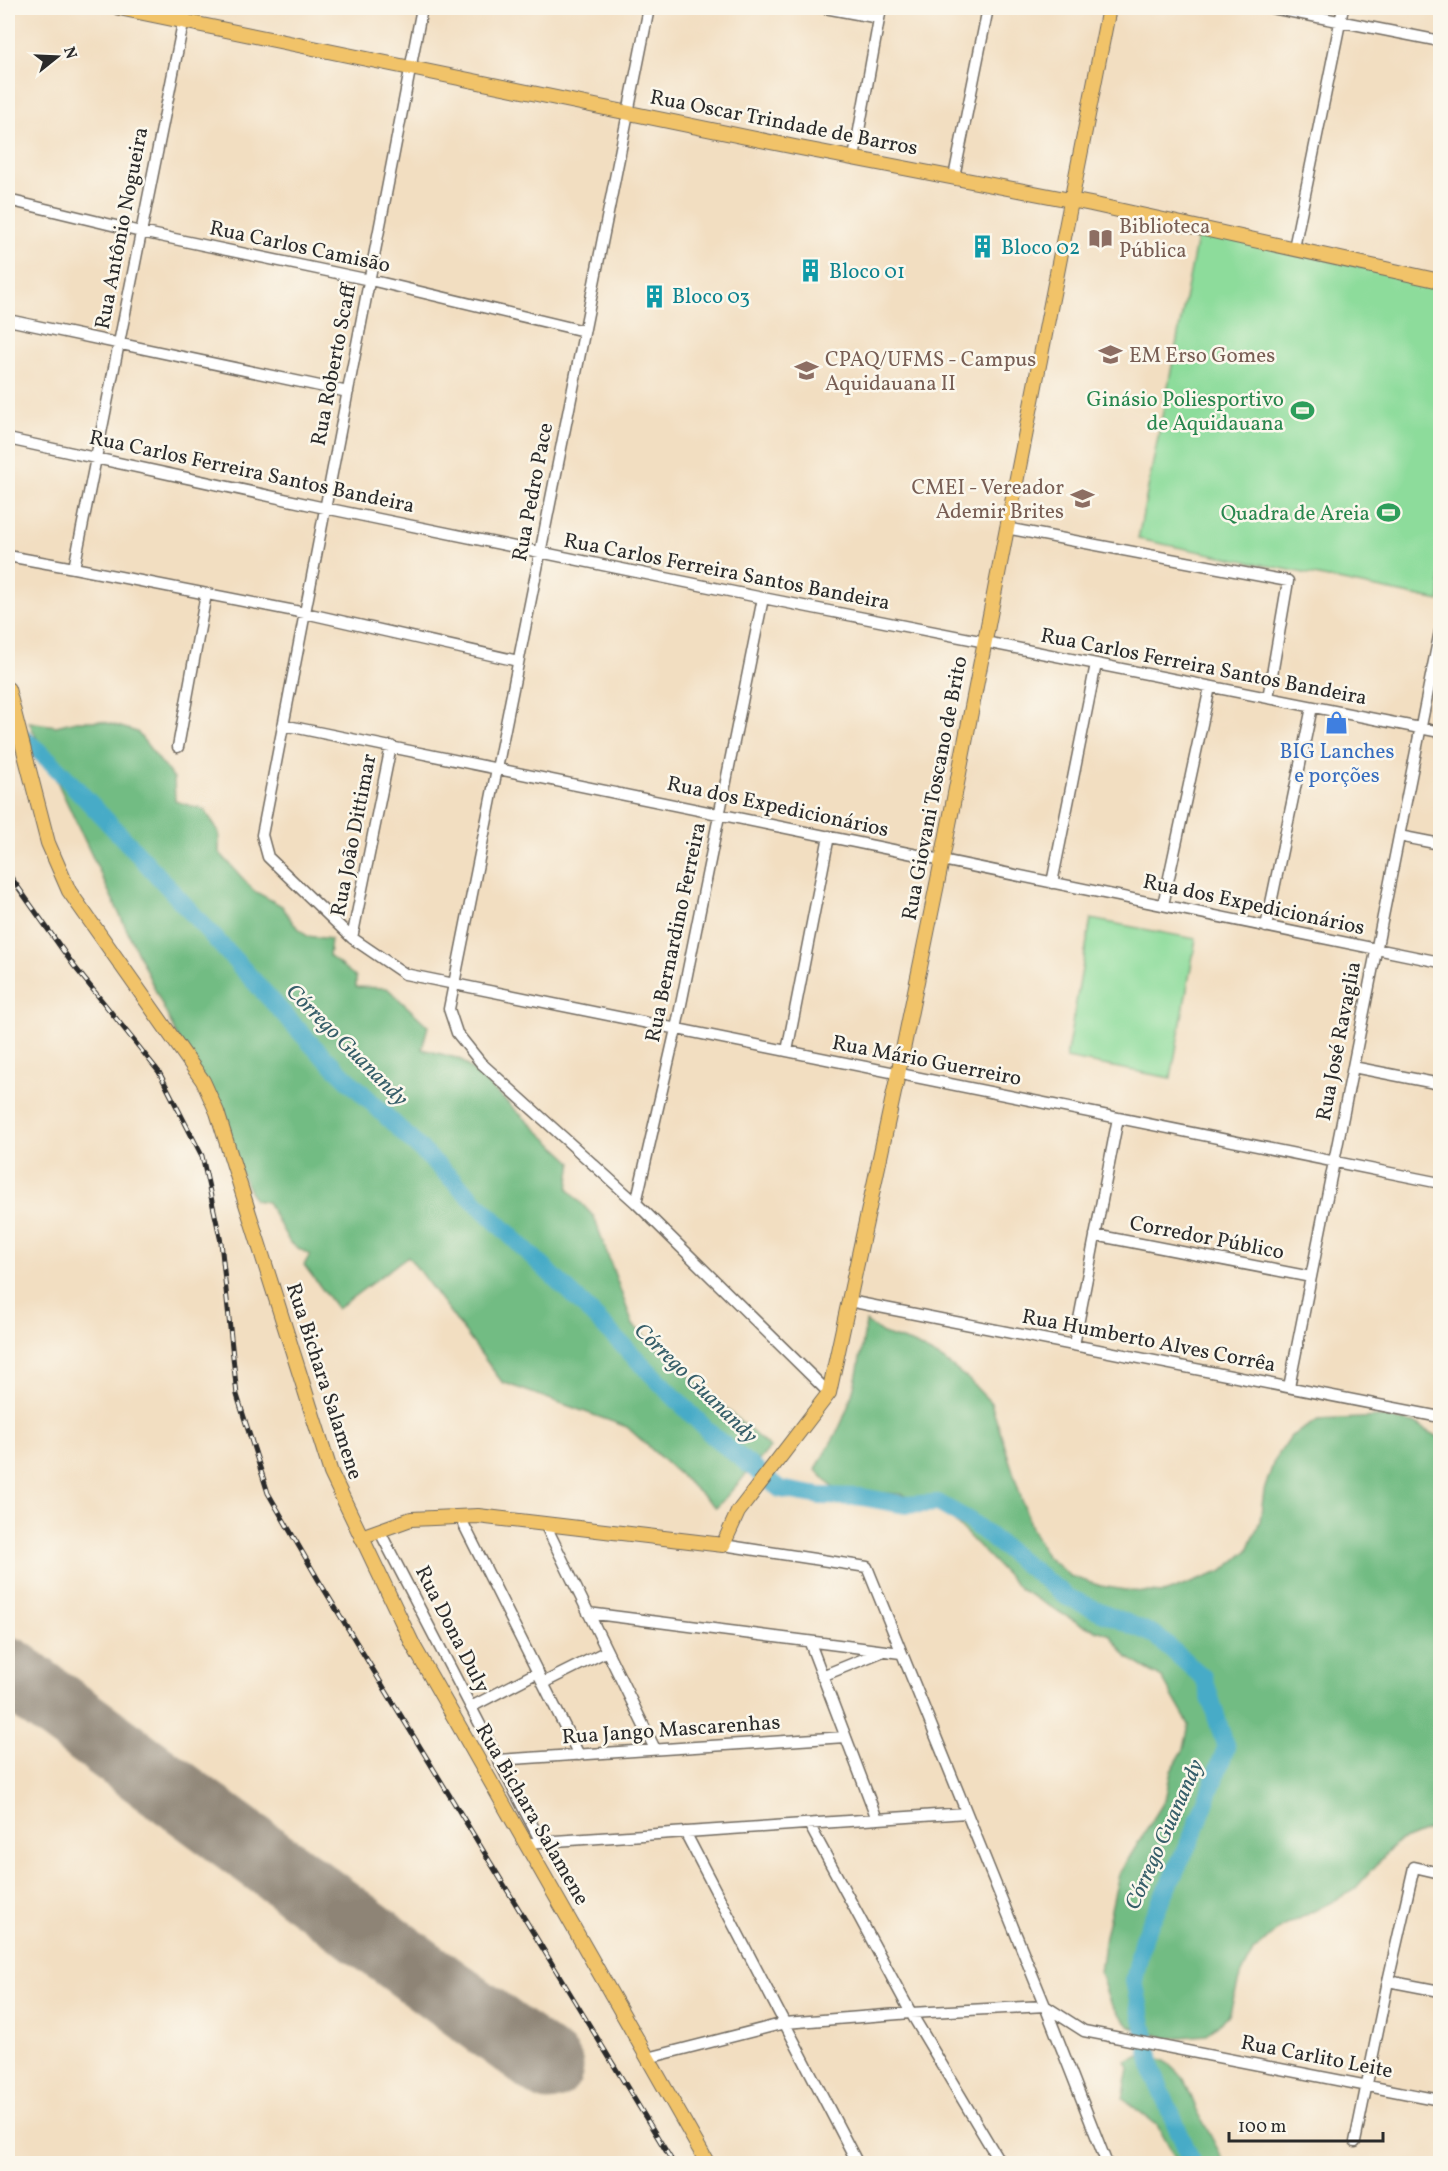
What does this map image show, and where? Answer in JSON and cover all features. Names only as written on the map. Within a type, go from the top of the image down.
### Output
[{"type":"main road","name":"Rua Oscar Trindade de Barros","points":[[119,8],[185,14],[411,69],[1072,201],[1440,281]]},
{"type":"main road","name":"Rua Giovani Toscano de Brito","points":[[723,1545],[741,1508],[829,1393],[942,860],[1109,8]]},
{"type":"main road","name":"Rua Bichara Salamene","points":[[8,689],[48,843],[69,891],[203,1081],[212,1101],[331,1473],[361,1537],[413,1645],[708,2163]]},
{"type":"main road","points":[[361,1537],[411,1519],[478,1516],[723,1545]]},
{"type":"street","name":"Rua Roberto Scaff","points":[[352,938],[268,857],[262,835],[422,8]]},
{"type":"street","name":"Rua Pedro Pace","points":[[649,8],[449,1009],[457,1033],[475,1055],[636,1203],[829,1393]]},
{"type":"street","points":[[825,8],[880,13],[854,158]]},
{"type":"street","points":[[954,177],[988,8]]},
{"type":"street","points":[[1272,8],[1440,41]]},
{"type":"street","points":[[1294,248],[1343,8]]},
{"type":"street","name":"Rua Antônio Nogueira","points":[[74,568],[185,14]]},
{"type":"street","name":"Rua Carlos Camisão","points":[[8,200],[141,232],[370,280],[584,331]]},
{"type":"street","points":[[8,320],[117,345],[348,392]]},
{"type":"street","name":"Rua Carlos Ferreira Santos Bandeira","points":[[8,439],[325,508],[763,598],[1440,732]]},
{"type":"street","points":[[1006,528],[1288,581],[1268,698]]},
{"type":"street","points":[[8,556],[305,613],[518,661]]},
{"type":"street","points":[[178,747],[206,594]]},
{"type":"street","name":"Rua Bernardino Ferreira","points":[[636,1203],[676,1029],[763,598]]},
{"type":"street","name":"Rua José Ravaglia","points":[[1289,1387],[1440,631]]},
{"type":"street","points":[[1052,883],[1096,664]]},
{"type":"street","points":[[1163,905],[1210,687]]},
{"type":"street","points":[[1266,927],[1312,707]]},
{"type":"street","name":"Rua dos Expedicionários","points":[[283,725],[1440,962]]},
{"type":"street","name":"Rua João Dittimar","points":[[391,746],[352,938],[405,974]]},
{"type":"street","points":[[1399,836],[1440,844]]},
{"type":"street","points":[[787,1052],[829,837]]},
{"type":"street","name":"Rua Mário Guerreiro","points":[[405,974],[1440,1183]]},
{"type":"street","points":[[1353,1067],[1440,1084]]},
{"type":"street","points":[[1074,1345],[1118,1118]]},
{"type":"street","name":"Corredor Público","points":[[1095,1235],[1311,1277]]},
{"type":"street","name":"Rua Humberto Alves Corrêa","points":[[849,1301],[1440,1417]]},
{"type":"street","points":[[460,1517],[579,1755]]},
{"type":"street","points":[[545,1524],[655,1749]]},
{"type":"street","name":"Rua Dona Duly","points":[[379,1530],[541,1842]]},
{"type":"street","points":[[723,1545],[867,1567],[1107,2163]]},
{"type":"street","points":[[588,1613],[901,1653]]},
{"type":"street","points":[[810,1642],[877,1819]]},
{"type":"street","points":[[822,1676],[884,1651]]},
{"type":"street","points":[[543,1683],[607,1652]]},
{"type":"street","points":[[471,1707],[538,1672]]},
{"type":"street","name":"Rua Jango Mascarenhas","points":[[498,1760],[845,1737]]},
{"type":"street","points":[[526,1843],[966,1813]]},
{"type":"street","points":[[809,1824],[911,2013],[1001,2163]]},
{"type":"street","points":[[685,1832],[858,2163]]},
{"type":"street","points":[[1355,2142],[1414,1868],[1440,1873]]},
{"type":"street","points":[[1388,1981],[1440,1991]]},
{"type":"street","points":[[648,2058],[785,2023],[1045,2006]]},
{"type":"street","name":"Rua Carlito Leite","points":[[1045,2006],[1084,2031],[1440,2100]]},
{"type":"green space","name":"Ginásio Poliesportivo de Aquidauana","points":[[1198,233],[1440,283],[1440,601],[1138,539]]},
{"type":"green space","points":[[76,721],[101,721],[137,732],[174,779],[175,801],[205,810],[219,833],[219,852],[254,891],[282,906],[293,923],[307,936],[331,939],[329,956],[356,977],[356,987],[387,988],[428,1026],[422,1049],[460,1059],[572,1162],[568,1189],[594,1217],[633,1325],[770,1448],[716,1508],[627,1427],[502,1382],[408,1256],[337,1309],[304,1265],[310,1255],[290,1243],[267,1202],[254,1200],[29,722],[56,726]]},
{"type":"green space","points":[[1091,919],[1196,939],[1171,1078],[1066,1058]]},
{"type":"green space","points":[[866,1322],[883,1334],[914,1344],[943,1360],[968,1379],[991,1403],[1031,1528],[1046,1556],[1070,1576],[1101,1586],[1164,1593],[1223,1571],[1248,1550],[1260,1521],[1264,1491],[1274,1461],[1291,1436],[1318,1420],[1381,1417],[1414,1423],[1440,1438],[1440,1825],[1396,1843],[1353,1891],[1277,1930],[1253,1952],[1239,1980],[1229,2015],[1206,2035],[1168,2038],[1130,2027],[1110,2003],[1100,1973],[1105,1936],[1119,1874],[1165,1800],[1171,1771],[1184,1749],[1189,1725],[1162,1678],[1128,1658],[1110,1635],[1080,1624],[1021,1590],[955,1522],[929,1504],[900,1494],[838,1493],[816,1470],[848,1406],[856,1378]]},
{"type":"green space","points":[[1143,2055],[1164,2060],[1184,2079],[1196,2108],[1225,2163],[1178,2163],[1157,2125],[1123,2099],[1129,2068],[1126,2062]]},
{"type":"waterway","name":"Córrego Guanandy","points":[[8,725],[50,761],[314,1047],[582,1304],[714,1437],[780,1489],[820,1496],[862,1497],[905,1505],[938,1503],[970,1521],[1067,1597],[1155,1635],[1204,1678],[1226,1748],[1195,1830],[1143,1938],[1134,1981],[1154,2075],[1193,2164]]},
{"type":"runway","points":[[8,1671],[549,2067]]},
{"type":"railway","points":[[8,873],[74,966],[159,1072],[202,1156],[221,1242],[237,1395],[268,1493],[319,1581],[674,2164]]},
{"type":"place","name":"Biblioteca Pública","points":[[1101,238]]},
{"type":"place","name":"Bloco 02","points":[[983,247]]},
{"type":"place","name":"Bloco 01","points":[[811,271]]},
{"type":"place","name":"Bloco 03","points":[[654,296]]},
{"type":"place","name":"EM Erso Gomes","points":[[1111,355]]},
{"type":"place","name":"CPAQ/UFMS - Campus Aquidauana II","points":[[807,371]]},
{"type":"place","name":"Ginásio Poliesportivo de Aquidauana","points":[[1302,411]]},
{"type":"place","name":"CMEI - Vereador Ademir Brites","points":[[1082,499]]},
{"type":"place","name":"Quadra de Areia","points":[[1388,513]]},
{"type":"place","name":"BIG Lanches e porções","points":[[1337,723]]}]
